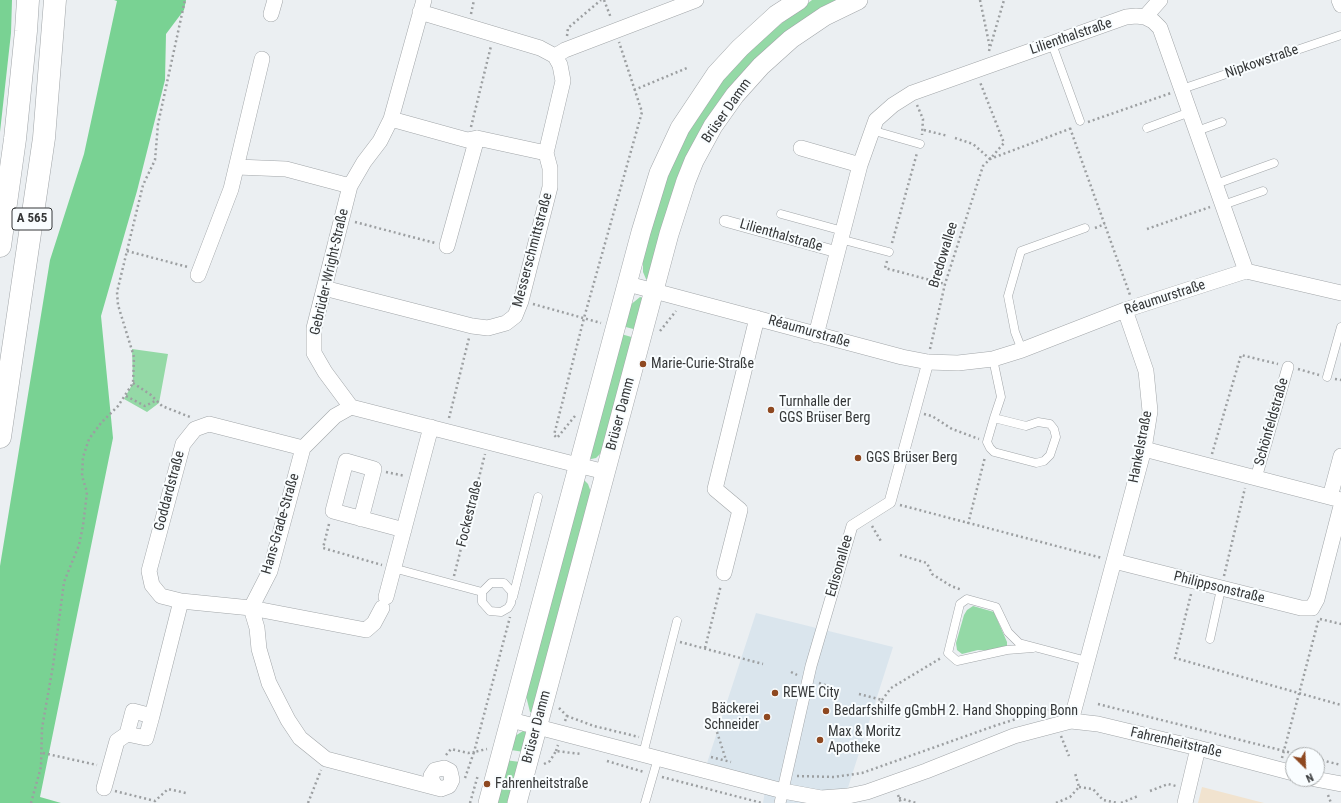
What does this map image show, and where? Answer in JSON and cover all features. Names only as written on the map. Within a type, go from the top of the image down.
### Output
[{"type":"highway","name":"A 565","points":[[0,246],[15,139],[28,0]]},
{"type":"highway","name":"A 565","points":[[0,437],[44,138],[54,0]]},
{"type":"street","points":[[422,6],[494,34],[560,53],[696,0]]},
{"type":"street","name":"Brüser Damm","points":[[488,803],[641,232],[659,173],[672,143],[691,110],[716,74],[740,48],[776,14],[799,0]]},
{"type":"street","name":"Brüser Damm","points":[[517,803],[676,208],[686,181],[703,144],[731,100],[761,66],[791,39],[825,16],[858,0]]},
{"type":"street","points":[[1160,0],[1145,17],[1153,21],[1160,28],[1216,184],[1218,205],[1246,271],[1341,293]]},
{"type":"street","points":[[1339,0],[1341,5]]},
{"type":"street","name":"Gebrüder-Wright-Straße","points":[[351,407],[325,372],[314,353],[314,328],[350,186],[364,162],[380,141],[391,119],[422,6]]},
{"type":"street","name":"Lilienthalstraße","points":[[816,335],[860,165],[871,130],[876,120],[893,105],[912,93],[1126,17],[1145,17]]},
{"type":"street","name":"Messerschmittstraße","points":[[324,288],[472,326],[488,328],[506,323],[515,316],[521,301],[550,187],[550,168],[546,153],[563,81],[560,65],[560,53]]},
{"type":"street","points":[[199,273],[231,189],[262,59]]},
{"type":"street","points":[[391,119],[472,139],[546,153]]},
{"type":"street","points":[[447,246],[472,139]]},
{"type":"street","points":[[801,148],[860,165]]},
{"type":"street","points":[[237,167],[286,169],[350,186]]},
{"type":"street","name":"Lilienthalstraße","points":[[726,221],[840,241]]},
{"type":"street","name":"Réaumurstraße","points":[[628,284],[902,357],[928,362],[958,363],[993,359],[1022,350],[1130,309],[1246,271]]},
{"type":"street","name":"Hankelstraße","points":[[1064,723],[1087,661],[1144,449],[1150,411],[1146,371],[1130,309]]},
{"type":"street","points":[[724,573],[740,510],[715,489],[757,318]]},
{"type":"street","points":[[890,502],[928,362]]},
{"type":"street","name":"Schönfeldstraße","points":[[1252,477],[1288,367]]},
{"type":"street","points":[[351,407],[438,428],[488,443],[605,472]]},
{"type":"street","name":"Hans-Grade-Straße","points":[[251,608],[270,571],[303,448],[335,416],[351,407]]},
{"type":"street","points":[[209,424],[303,448]]},
{"type":"street","name":"Goddardstraße","points":[[209,424],[195,430],[183,444],[149,571],[152,585],[161,596],[181,601],[251,608]]},
{"type":"street","points":[[438,428],[417,479],[384,602],[374,623],[366,630],[251,608],[257,628],[259,648],[269,683],[288,720],[300,738],[326,759],[441,788]]},
{"type":"street","name":"Schönfeldstraße","points":[[1144,449],[1337,501]]},
{"type":"street","points":[[1316,613],[1317,599],[1337,501],[1341,456]]},
{"type":"street","points":[[361,519],[374,469],[346,461],[333,512],[404,530]]},
{"type":"street","name":"Edisonallee","points":[[781,797],[811,666],[852,526],[868,518],[890,502]]},
{"type":"street","name":"Philippsonstraße","points":[[1114,561],[1316,613]]},
{"type":"street","points":[[104,788],[117,741],[128,734],[133,711],[152,716],[181,601]]},
{"type":"street","name":"Fahrenheitstraße","points":[[511,720],[658,758],[781,797],[843,800],[894,783],[1014,736],[1064,723],[1098,724],[1285,771]]},
{"type":"street","points":[[1185,803],[1198,748]]},
{"type":"street","points":[[1325,781],[1341,784]]},
{"type":"lane","name":"Nipkowstraße","points":[[1182,89],[1341,35]]},
{"type":"lane","points":[[1052,44],[1079,124]]},
{"type":"lane","points":[[1147,128],[1190,112]]},
{"type":"lane","points":[[1197,131],[1222,122]]},
{"type":"lane","points":[[871,130],[920,144]]},
{"type":"lane","points":[[1216,184],[1274,163]]},
{"type":"lane","points":[[1218,205],[1263,190]]},
{"type":"lane","points":[[781,214],[840,241],[889,252]]},
{"type":"lane","points":[[1022,350],[1015,332],[1008,296],[1021,251],[1085,228]]},
{"type":"lane","points":[[1327,377],[1341,327]]},
{"type":"lane","points":[[993,359],[1001,397],[994,418],[988,445],[994,452],[1036,463],[1044,461],[1050,455],[1056,437],[1054,429],[1050,424],[1038,422],[1026,426],[994,418]]},
{"type":"lane","points":[[513,597],[508,586],[499,582],[488,585],[482,592],[484,606],[495,612],[501,612],[508,608],[513,597],[538,497]]},
{"type":"lane","points":[[393,568],[482,592]]},
{"type":"lane","points":[[1210,639],[1221,588]]},
{"type":"lane","points":[[1032,648],[1008,650],[957,660],[948,653],[960,604],[967,599],[996,607],[1008,632],[1019,643],[1032,648],[1087,661]]},
{"type":"lane","points":[[643,754],[677,621]]},
{"type":"lane","points":[[645,803],[658,758]]},
{"type":"path","points":[[31,803],[41,767],[43,753],[40,741],[53,666],[64,582],[80,545],[84,526],[87,492],[82,476],[83,457],[93,434],[126,396],[133,383],[134,356],[118,304],[117,292],[143,185],[155,160],[158,124],[185,0]]},
{"type":"path","points":[[560,53],[568,28],[601,0]]},
{"type":"path","points":[[557,438],[554,435],[584,318],[642,112],[604,0]]},
{"type":"path","points":[[980,0],[990,48]]},
{"type":"path","points":[[975,70],[986,56],[990,48],[1004,0]]},
{"type":"path","points":[[472,139],[494,34]]},
{"type":"path","points":[[986,56],[993,54]]},
{"type":"path","points":[[634,90],[687,68]]},
{"type":"path","name":"Bredowallee","points":[[928,362],[945,284],[983,166],[1004,143],[975,70]]},
{"type":"path","points":[[955,138],[973,144],[990,159],[1079,124],[1182,89]]},
{"type":"path","points":[[912,93],[923,119],[924,130],[885,268],[945,284]]},
{"type":"path","points":[[1070,128],[1130,309]]},
{"type":"path","points":[[924,130],[948,136]]},
{"type":"path","points":[[1147,229],[1218,205]]},
{"type":"path","points":[[341,218],[447,246]]},
{"type":"path","points":[[127,250],[199,273]]},
{"type":"path","points":[[521,301],[605,324]]},
{"type":"path","points":[[658,334],[676,311]]},
{"type":"path","points":[[438,428],[472,326]]},
{"type":"path","points":[[1209,466],[1241,355],[1341,380]]},
{"type":"path","points":[[133,383],[162,406],[209,424]]},
{"type":"path","points":[[126,396],[145,406],[156,400]]},
{"type":"path","points":[[914,412],[932,416],[952,429],[988,445],[968,524]]},
{"type":"path","name":"Fockestraße","points":[[452,584],[488,443]]},
{"type":"path","points":[[374,469],[417,479]]},
{"type":"path","points":[[1221,588],[1252,477]]},
{"type":"path","points":[[890,502],[968,524],[1114,561]]},
{"type":"path","points":[[333,512],[323,548],[393,568]]},
{"type":"path","points":[[868,518],[882,542]]},
{"type":"path","points":[[900,555],[927,563],[932,574],[951,586],[962,590],[967,599]]},
{"type":"path","points":[[705,648],[724,573]]},
{"type":"path","points":[[1194,581],[1174,658],[1288,689],[1300,695],[1341,705]]},
{"type":"path","points":[[468,753],[474,752],[510,620],[513,597]]},
{"type":"path","points":[[1285,761],[1284,751],[1300,695],[1316,613],[1341,624]]},
{"type":"path","points":[[672,640],[763,664]]},
{"type":"path","points":[[879,711],[882,700],[892,688],[948,653]]},
{"type":"path","points":[[859,694],[882,700]]},
{"type":"path","points":[[1098,704],[1284,751]]},
{"type":"path","points":[[1064,723],[1069,756]]},
{"type":"path","points":[[716,732],[726,760]]},
{"type":"path","points":[[43,753],[110,768]]},
{"type":"path","points":[[308,803],[326,759]]},
{"type":"path","points":[[1325,761],[1341,765]]},
{"type":"path","points":[[1075,773],[1079,786]]},
{"type":"path","points":[[1150,791],[1168,784]]},
{"type":"path","points":[[1058,803],[1070,797],[1079,786]]},
{"type":"path","points":[[1079,786],[1093,789],[1103,800],[1120,803],[1138,796]]},
{"type":"path","points":[[104,788],[154,800],[168,789],[186,793]]},
{"type":"path","points":[[899,797],[916,803]]},
{"type":"shaded area","points":[[756,613],[893,647],[843,803],[763,803],[767,780],[707,763]]},
{"type":"shaded area","points":[[1202,787],[1264,803],[1198,803]]},
{"type":"green space","points":[[0,0],[12,0],[11,33],[0,132]]},
{"type":"green space","points":[[114,0],[186,0],[184,10],[166,34],[165,80],[137,191],[101,316],[113,438],[40,797],[61,803],[0,803],[0,566],[50,260],[84,154],[117,1]]},
{"type":"green space","points":[[812,0],[841,0],[736,83],[648,280],[646,279],[643,272],[643,251],[668,171],[706,99],[753,45]]},
{"type":"green space","points":[[640,297],[643,298],[637,330],[622,326],[629,306]]},
{"type":"green space","points":[[621,334],[635,338],[604,450],[596,458],[591,459],[589,457]]},
{"type":"green space","points":[[132,349],[168,354],[159,403],[147,412],[124,399],[133,383]]},
{"type":"green space","points":[[584,480],[588,484],[592,495],[532,713],[530,712],[526,696]]},
{"type":"green space","points":[[973,606],[994,612],[1007,642],[1007,646],[993,651],[978,650],[962,654],[957,650],[956,643],[964,615],[967,610]]},
{"type":"green space","points":[[523,731],[527,733],[524,752],[511,750],[515,736]]},
{"type":"green space","points":[[505,760],[520,762],[510,803],[495,803]]},
{"type":"place","name":"Marie-Curie-Straße","points":[[643,364]]},
{"type":"place","name":"Turnhalle der GGS Brüser Berg","points":[[771,410]]},
{"type":"place","name":"GGS Brüser Berg","points":[[858,458]]},
{"type":"place","name":"REWE City","points":[[775,693]]},
{"type":"place","name":"Bedarfshilfe gGmbH 2. Hand Shopping Bonn","points":[[826,711]]},
{"type":"place","name":"Bäckerei Schneider","points":[[767,717]]},
{"type":"place","name":"Max & Moritz Apotheke","points":[[820,740]]},
{"type":"place","name":"Fahrenheitstraße","points":[[487,784]]}]
